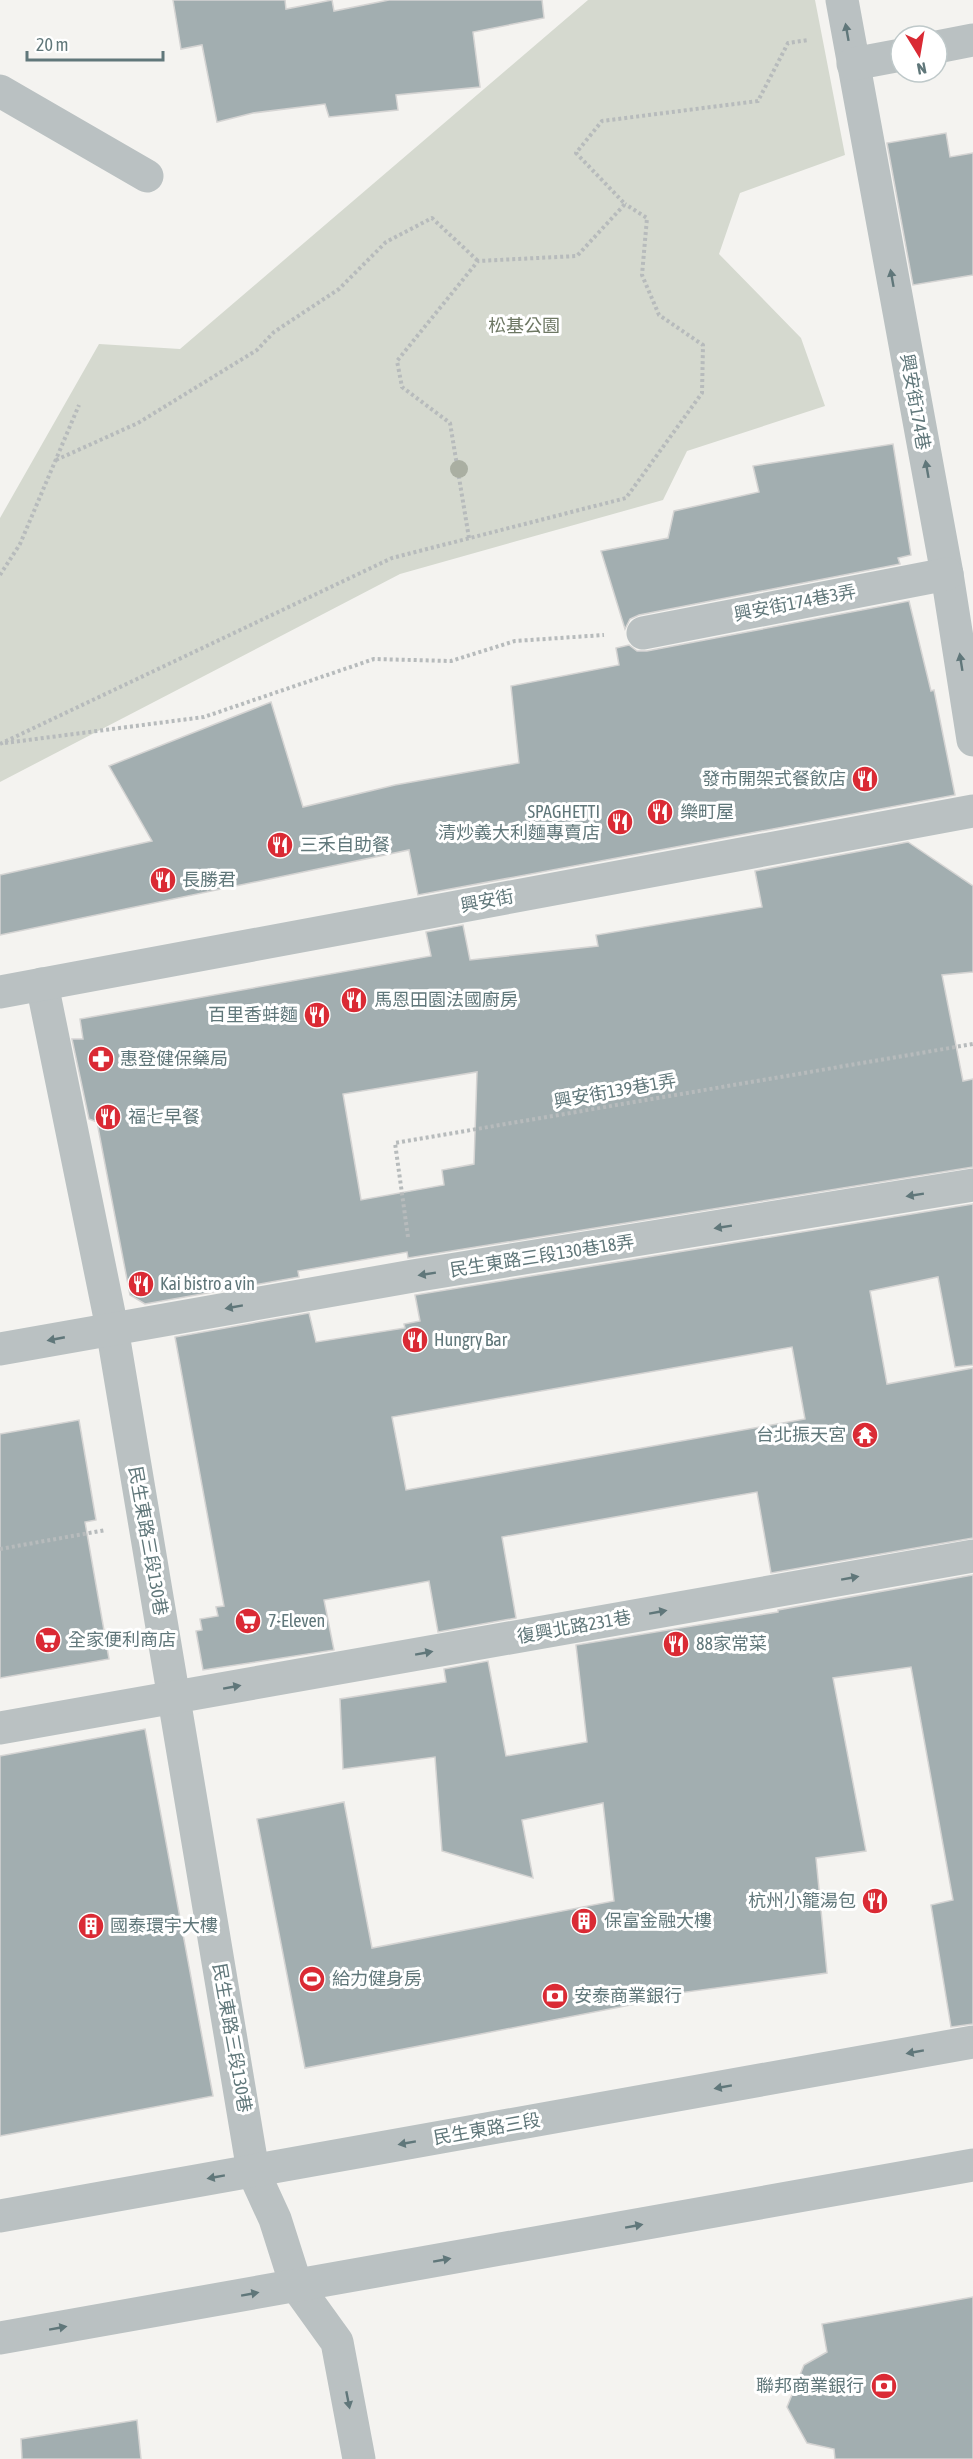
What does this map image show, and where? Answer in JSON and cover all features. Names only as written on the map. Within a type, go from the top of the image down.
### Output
[{"type":"street","name":"興安街174巷","points":[[842,0],[947,574],[973,740]]},
{"type":"street","points":[[949,45],[973,40]]},
{"type":"street","points":[[850,49],[889,54]]},
{"type":"street","points":[[0,91],[147,176]]},
{"type":"street","name":"興安街174巷3弄","points":[[643,633],[947,574]]},
{"type":"street","name":"興安街","points":[[0,992],[973,811]]},
{"type":"street","name":"民生東路三段130巷","points":[[42,984],[112,1328],[253,2171],[275,2219],[296,2285],[337,2342],[359,2459]]},
{"type":"street","name":"民生東路三段130巷18弄","points":[[0,1349],[413,1276],[973,1185]]},
{"type":"street","name":"復興北路231巷","points":[[0,1728],[973,1556]]},
{"type":"street","name":"民生東路三段","points":[[0,2216],[973,2042]]},
{"type":"street","points":[[0,2338],[973,2165]]},
{"type":"path","points":[[1,744],[392,558],[626,498],[702,393],[703,345],[659,315],[642,275],[647,218],[625,204],[576,153],[602,121],[758,101],[788,43],[850,49]]},
{"type":"path","points":[[56,460],[138,423],[257,350],[274,332],[339,288],[386,242],[432,218],[478,261],[577,256],[625,204]]},
{"type":"path","points":[[469,538],[450,423],[402,387],[397,361],[478,261]]},
{"type":"path","points":[[0,575],[20,544],[79,405]]},
{"type":"path","points":[[1,744],[204,717],[374,659],[451,661],[515,641],[643,633]]},
{"type":"path","name":"興安街139巷1弄","points":[[413,1276],[395,1143],[973,1044]]},
{"type":"path","points":[[0,1549],[145,1523]]},
{"type":"green space","name":"松基公園","points":[[588,0],[815,0],[845,155],[740,193],[719,254],[801,338],[825,406],[687,451],[663,500],[400,574],[0,782],[0,518],[99,344],[180,349]]},
{"type":"building","points":[[173,0],[285,0],[286,9],[332,0],[334,11],[389,0],[542,0],[544,18],[473,32],[480,87],[396,95],[398,110],[329,117],[325,104],[253,113],[217,122],[202,45],[181,49]]},
{"type":"building","points":[[946,133],[950,157],[973,153],[973,275],[913,285],[887,143]]},
{"type":"building","points":[[893,444],[911,555],[898,558],[900,564],[639,615],[630,619],[625,629],[601,551],[668,538],[674,511],[759,492],[753,466]]},
{"type":"building","points":[[909,601],[931,691],[934,690],[955,795],[418,895],[409,850],[0,935],[0,875],[152,841],[109,766],[271,702],[303,807],[395,785],[519,763],[511,686],[619,665],[616,648],[629,645],[637,651],[647,651]]},
{"type":"building","points":[[908,842],[973,886],[973,972],[942,975],[963,1081],[973,1079],[973,1167],[408,1258],[407,1252],[298,1271],[299,1277],[145,1304],[130,1295],[97,1122],[89,1119],[72,1039],[83,1039],[80,1019],[431,956],[426,932],[463,925],[470,960],[598,946],[596,935],[762,907],[755,871]],"holes":[[[477,1072],[474,1164],[442,1170],[444,1185],[361,1200],[343,1094]]]},
{"type":"building","points":[[973,1204],[973,1365],[955,1367],[938,1277],[870,1291],[887,1384],[973,1368],[973,1538],[771,1573],[757,1492],[502,1537],[516,1618],[438,1632],[429,1581],[324,1600],[334,1650],[203,1670],[196,1631],[202,1630],[200,1619],[218,1616],[216,1607],[224,1606],[175,1337],[309,1313],[316,1342],[405,1328],[404,1324],[420,1321],[415,1295]],"holes":[[[792,1347],[805,1419],[406,1490],[392,1417]]]},
{"type":"building","points":[[79,1420],[96,1520],[85,1522],[109,1659],[0,1678],[0,1434]]},
{"type":"building","points":[[973,1575],[973,2024],[951,2027],[931,1905],[953,1900],[911,1667],[833,1678],[866,1851],[816,1858],[827,1973],[671,1994],[672,1997],[305,2068],[257,1819],[344,1802],[372,1948],[614,1901],[603,1803],[522,1820],[533,1878],[442,1851],[435,1757],[343,1769],[340,1699],[446,1682],[444,1669],[488,1661],[506,1756],[587,1742],[576,1645],[778,1612],[778,1610]]},
{"type":"building","name":"國泰環宇大樓","points":[[145,1729],[213,2096],[0,2136],[0,1756]]},
{"type":"building","name":"聯邦商業銀行","points":[[973,2297],[973,2459],[835,2459],[834,2449],[807,2443],[787,2407],[804,2365],[827,2352],[822,2324]]},
{"type":"building","points":[[137,2420],[141,2459],[22,2459],[21,2439]]},
{"type":"place","name":"發市開架式餐飲店","points":[[865,779]]},
{"type":"place","name":"樂町屋","points":[[660,812]]},
{"type":"place","name":"SPAGHETTI 清炒義大利麵專賣店","points":[[620,822]]},
{"type":"place","name":"三禾自助餐","points":[[280,845]]},
{"type":"place","name":"長勝君","points":[[163,880]]},
{"type":"place","name":"馬恩田園法國廚房","points":[[354,1000]]},
{"type":"place","name":"百里香蚌麵","points":[[317,1015]]},
{"type":"place","name":"惠登健保藥局","points":[[101,1059]]},
{"type":"place","name":"福七早餐","points":[[108,1117]]},
{"type":"place","name":"Kai bistro a vin","points":[[141,1284]]},
{"type":"place","name":"Hungry Bar","points":[[415,1340]]},
{"type":"place","name":"台北振天宮","points":[[865,1435]]},
{"type":"place","name":"7-Eleven","points":[[248,1621]]},
{"type":"place","name":"全家便利商店","points":[[48,1640]]},
{"type":"place","name":"88家常菜","points":[[676,1644]]},
{"type":"place","name":"杭州小籠湯包","points":[[875,1901]]},
{"type":"place","name":"保富金融大樓","points":[[584,1921]]},
{"type":"place","name":"國泰環宇大樓","points":[[91,1926]]},
{"type":"place","name":"給力健身房","points":[[312,1979]]},
{"type":"place","name":"安泰商業銀行","points":[[555,1996]]},
{"type":"place","name":"聯邦商業銀行","points":[[884,2386]]}]
